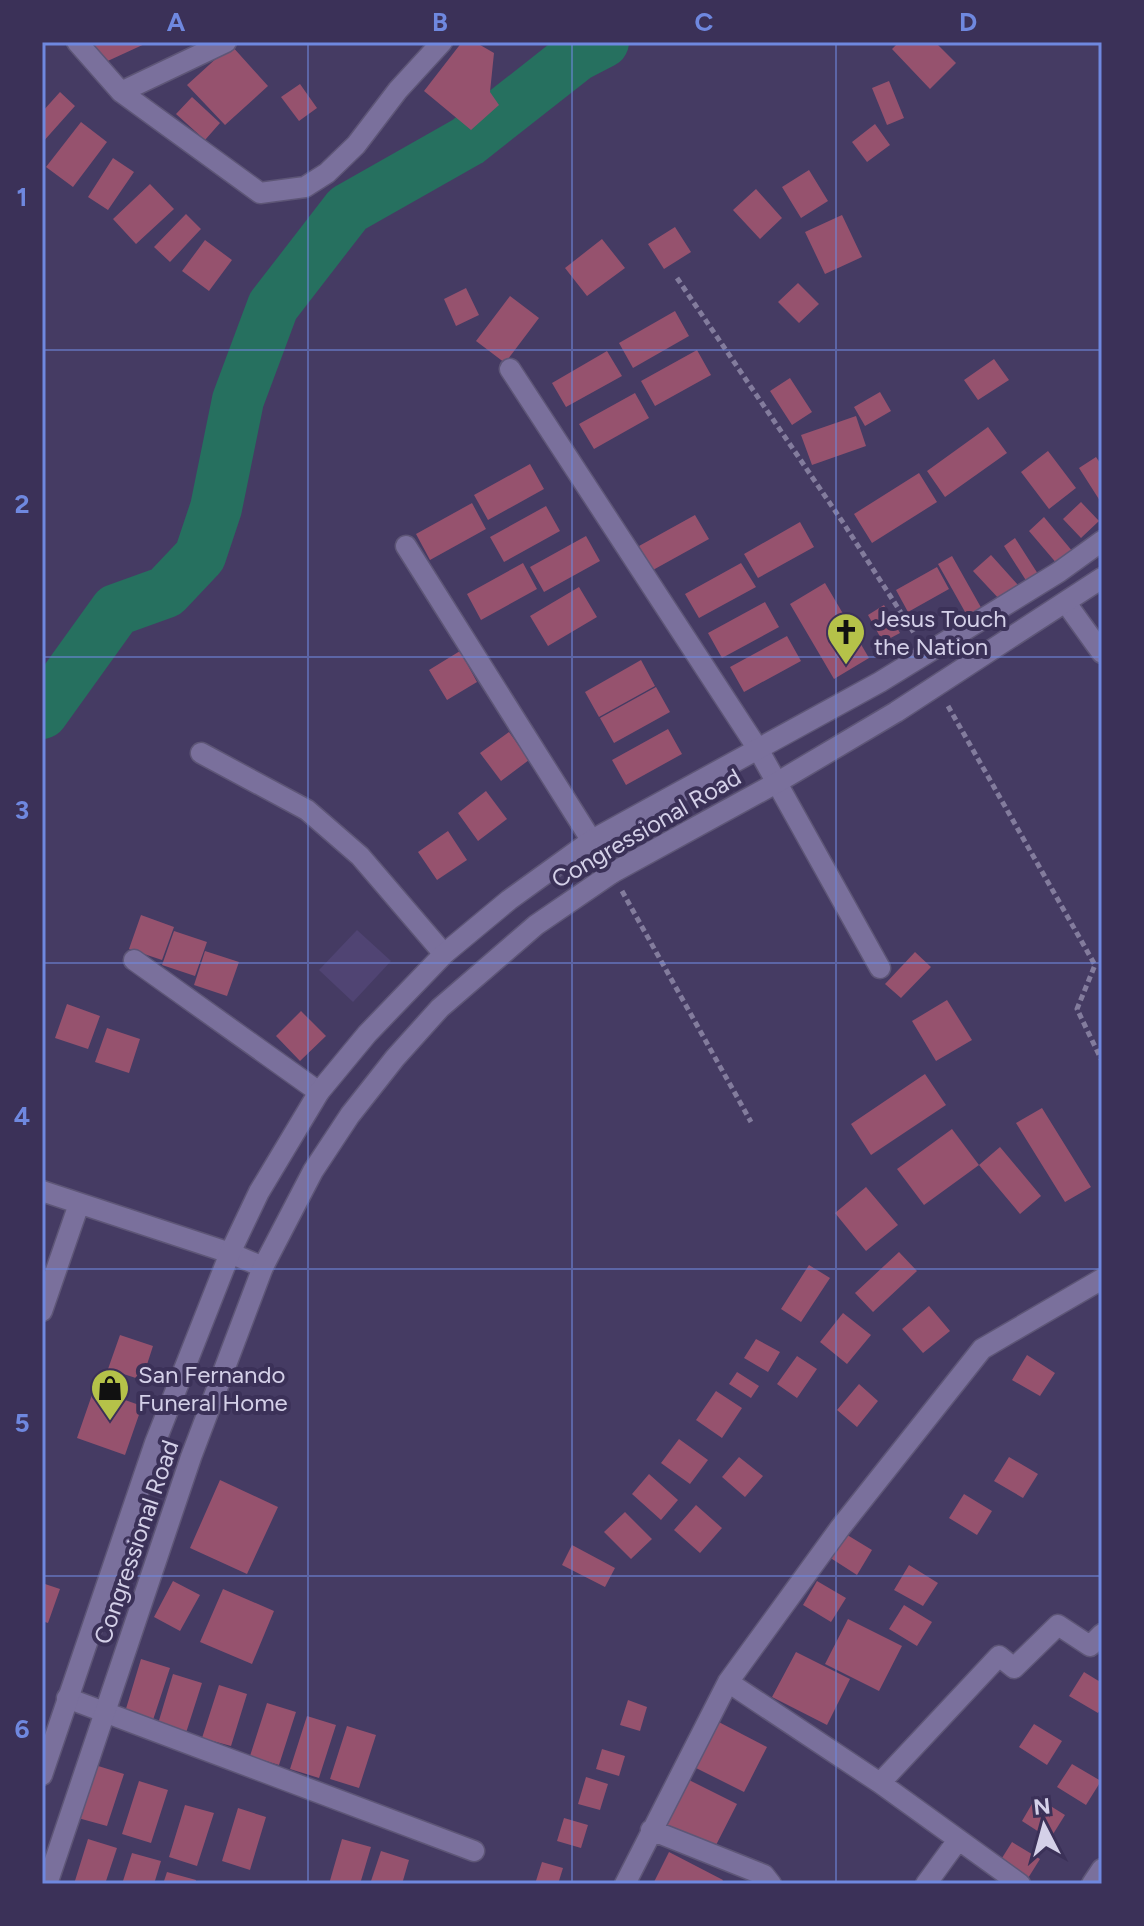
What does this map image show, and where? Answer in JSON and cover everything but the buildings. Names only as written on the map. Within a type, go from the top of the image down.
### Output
[{"type":"street","points":[[77,42],[121,92],[260,193],[305,187],[347,156],[436,47]]},
{"type":"street","points":[[121,92],[226,42]]},
{"type":"street","points":[[510,369],[758,749],[880,968]]},
{"type":"street","name":"Congressional Road","points":[[42,1775],[155,1443],[230,1253],[273,1167],[319,1092],[412,985],[444,954],[509,900],[592,840],[927,654],[1059,572],[1102,541]]},
{"type":"street","points":[[406,546],[612,873]]},
{"type":"street","name":"Congressional Road","points":[[47,1884],[191,1457],[263,1267],[307,1182],[350,1115],[440,1008],[536,925],[612,873],[778,782],[937,686],[1102,578]]},
{"type":"street","points":[[1066,603],[1102,653]]},
{"type":"street","points":[[201,753],[307,810],[360,856],[444,954]]},
{"type":"street","points":[[134,960],[319,1092]]},
{"type":"street","points":[[412,985],[440,1008]]},
{"type":"street","points":[[42,1191],[230,1253],[263,1267]]},
{"type":"street","points":[[42,1311],[79,1204]]},
{"type":"street","points":[[625,1884],[728,1682],[840,1528],[982,1349],[1102,1279]]},
{"type":"street","points":[[880,1783],[999,1656],[1014,1668],[1058,1625],[1090,1646],[1102,1634]]},
{"type":"street","points":[[728,1682],[880,1783],[1020,1884]]},
{"type":"street","points":[[67,1698],[474,1851]]},
{"type":"street","points":[[651,1830],[764,1875],[771,1884]]},
{"type":"street","points":[[926,1884],[958,1840]]},
{"type":"street","points":[[1092,1884],[1102,1869]]},
{"type":"path","points":[[677,278],[844,524],[927,654]]},
{"type":"path","points":[[937,686],[1095,965],[1077,1009],[1102,1061]]},
{"type":"path","points":[[612,873],[751,1122]]},
{"type":"shaded area","points":[[357,930],[391,961],[353,1002],[319,970]]},
{"type":"waterway","points":[[42,713],[116,610],[166,592],[200,556],[216,508],[238,400],[273,306],[348,209],[468,141],[576,56],[603,42]]},
{"type":"place","name":"Jesus Touch the Nation","points":[[846,666]]},
{"type":"place","name":"San Fernando Funeral Home","points":[[110,1422]]}]
